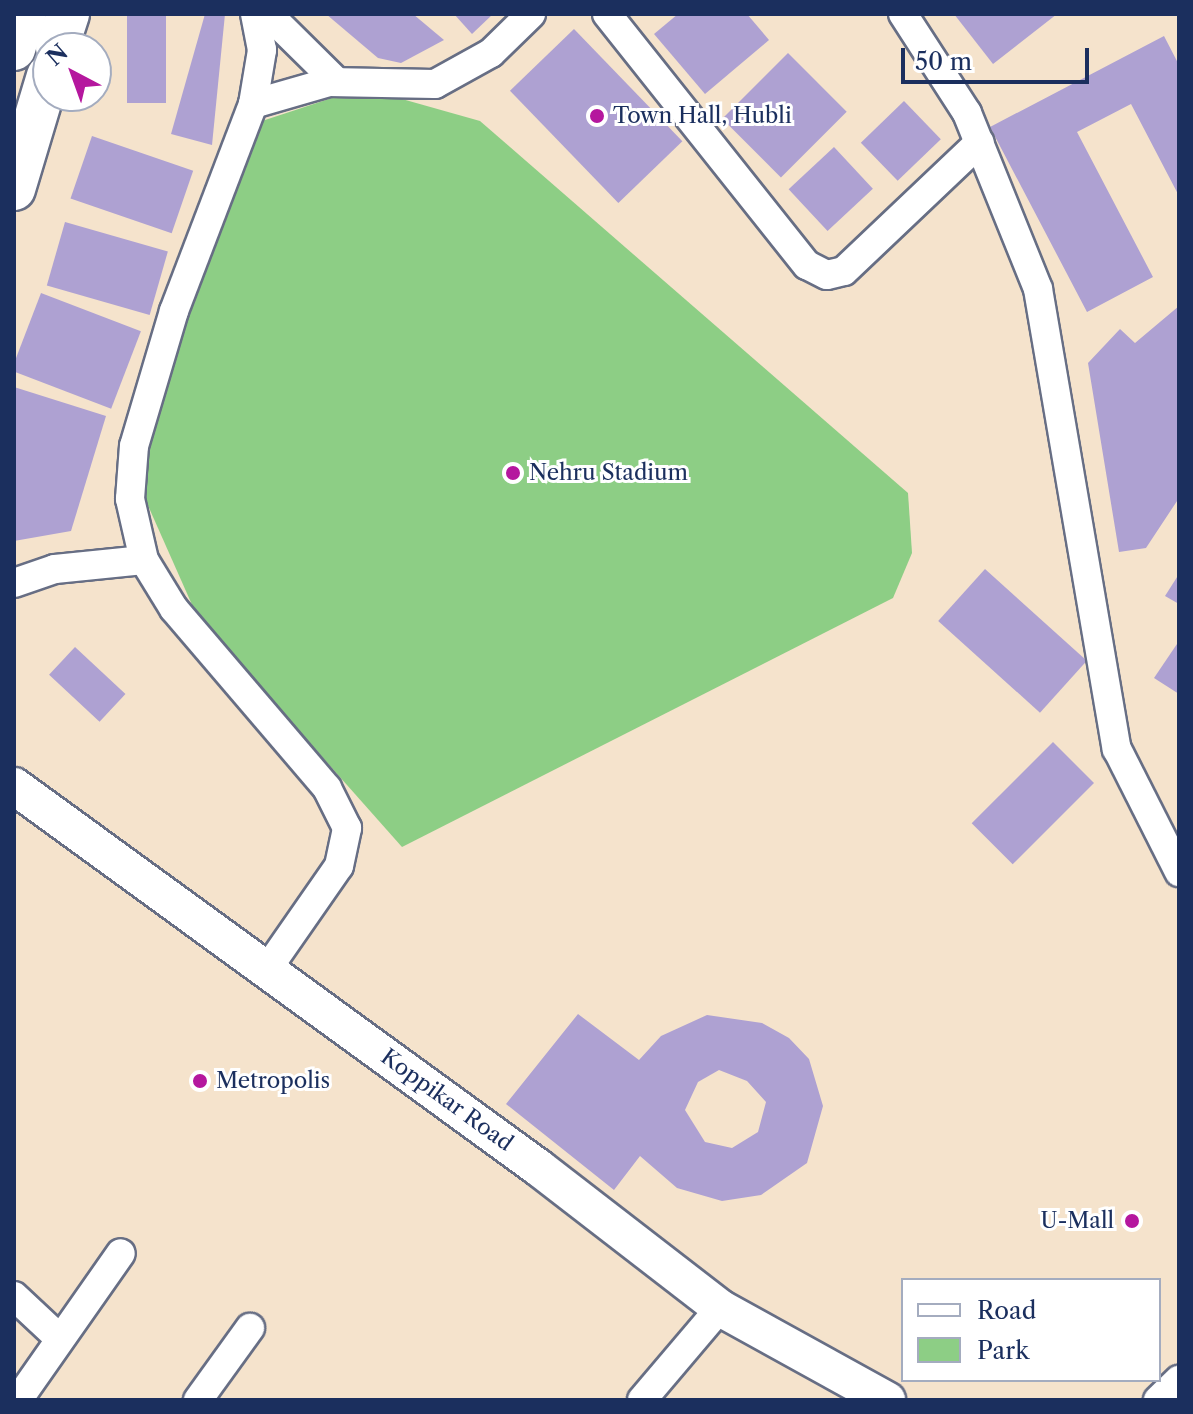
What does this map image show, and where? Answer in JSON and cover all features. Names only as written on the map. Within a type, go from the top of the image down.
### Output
[{"type":"highway","points":[[14,49],[25,14]]},
{"type":"highway","points":[[14,189],[37,112]]},
{"type":"main road","name":"Koppikar Road","points":[[14,786],[268,968],[720,1308],[887,1400]]},
{"type":"street","points":[[255,14],[262,50],[253,104],[174,311],[134,446],[130,499],[144,560],[174,609],[327,788],[347,828],[339,866],[268,968]]},
{"type":"street","points":[[268,14],[337,82]]},
{"type":"street","points":[[253,104],[337,82],[435,84],[491,53],[531,14]]},
{"type":"street","points":[[607,14],[807,265],[827,275],[844,271],[980,142]]},
{"type":"street","points":[[903,14],[980,142],[1038,289],[1117,749],[1179,872]]},
{"type":"street","points":[[14,583],[55,569],[144,560]]},
{"type":"street","points":[[18,1400],[58,1337],[121,1253]]},
{"type":"street","points":[[14,1296],[58,1337]]},
{"type":"street","points":[[642,1400],[720,1308]]},
{"type":"street","points":[[198,1400],[250,1328]]},
{"type":"street","points":[[1158,1400],[1179,1380]]},
{"type":"green space","name":"Nehru Stadium","points":[[332,98],[402,99],[480,121],[908,493],[912,553],[893,598],[402,847],[197,616],[142,492],[140,453],[227,180],[262,121]]},
{"type":"building","points":[[127,14],[166,14],[166,103],[127,103]]},
{"type":"building","points":[[205,14],[225,14],[212,145],[171,134]]},
{"type":"building","points":[[326,14],[413,14],[444,40],[401,63],[378,58]]},
{"type":"building","points":[[454,14],[493,14],[472,34]]},
{"type":"building","points":[[678,14],[747,14],[769,40],[705,94],[654,34]]},
{"type":"building","points":[[954,14],[1057,14],[993,64]]},
{"type":"building","name":"Town Hall, Hubli","points":[[574,29],[682,141],[618,203],[510,91]]},
{"type":"building","points":[[1164,36],[1179,65],[1179,196],[1131,104],[1077,132],[1153,277],[1087,312],[990,127]]},
{"type":"building","points":[[788,53],[847,112],[781,177],[722,119]]},
{"type":"building","points":[[904,101],[941,139],[898,181],[861,143]]},
{"type":"building","points":[[92,136],[193,171],[172,233],[71,198]]},
{"type":"building","points":[[834,147],[873,189],[828,231],[789,189]]},
{"type":"building","points":[[65,222],[168,251],[150,315],[47,285]]},
{"type":"building","points":[[41,293],[141,331],[111,409],[14,372],[14,363]]},
{"type":"building","points":[[1179,306],[1179,498],[1146,548],[1119,552],[1088,363],[1120,329],[1135,343]]},
{"type":"building","points":[[14,387],[106,416],[71,531],[14,541]]},
{"type":"building","points":[[985,569],[1087,661],[1040,713],[938,621]]},
{"type":"building","points":[[1179,574],[1179,604],[1165,596]]},
{"type":"building","points":[[1179,641],[1179,694],[1154,678]]},
{"type":"building","points":[[75,647],[125,694],[100,722],[49,675]]},
{"type":"building","points":[[1053,742],[1094,783],[1013,864],[972,823]]},
{"type":"building","points":[[578,1014],[639,1060],[661,1036],[707,1015],[762,1023],[789,1038],[809,1059],[823,1106],[807,1163],[761,1195],[722,1201],[677,1188],[640,1156],[614,1190],[506,1104]],"holes":[[[719,1070],[747,1081],[766,1102],[758,1132],[732,1148],[705,1142],[685,1110],[698,1082]]]},
{"type":"place","name":"Town Hall, Hubli","points":[[597,116]]},
{"type":"place","name":"Nehru Stadium","points":[[513,473]]},
{"type":"place","name":"Metropolis","points":[[200,1081]]},
{"type":"place","name":"U-Mall","points":[[1132,1221]]}]
